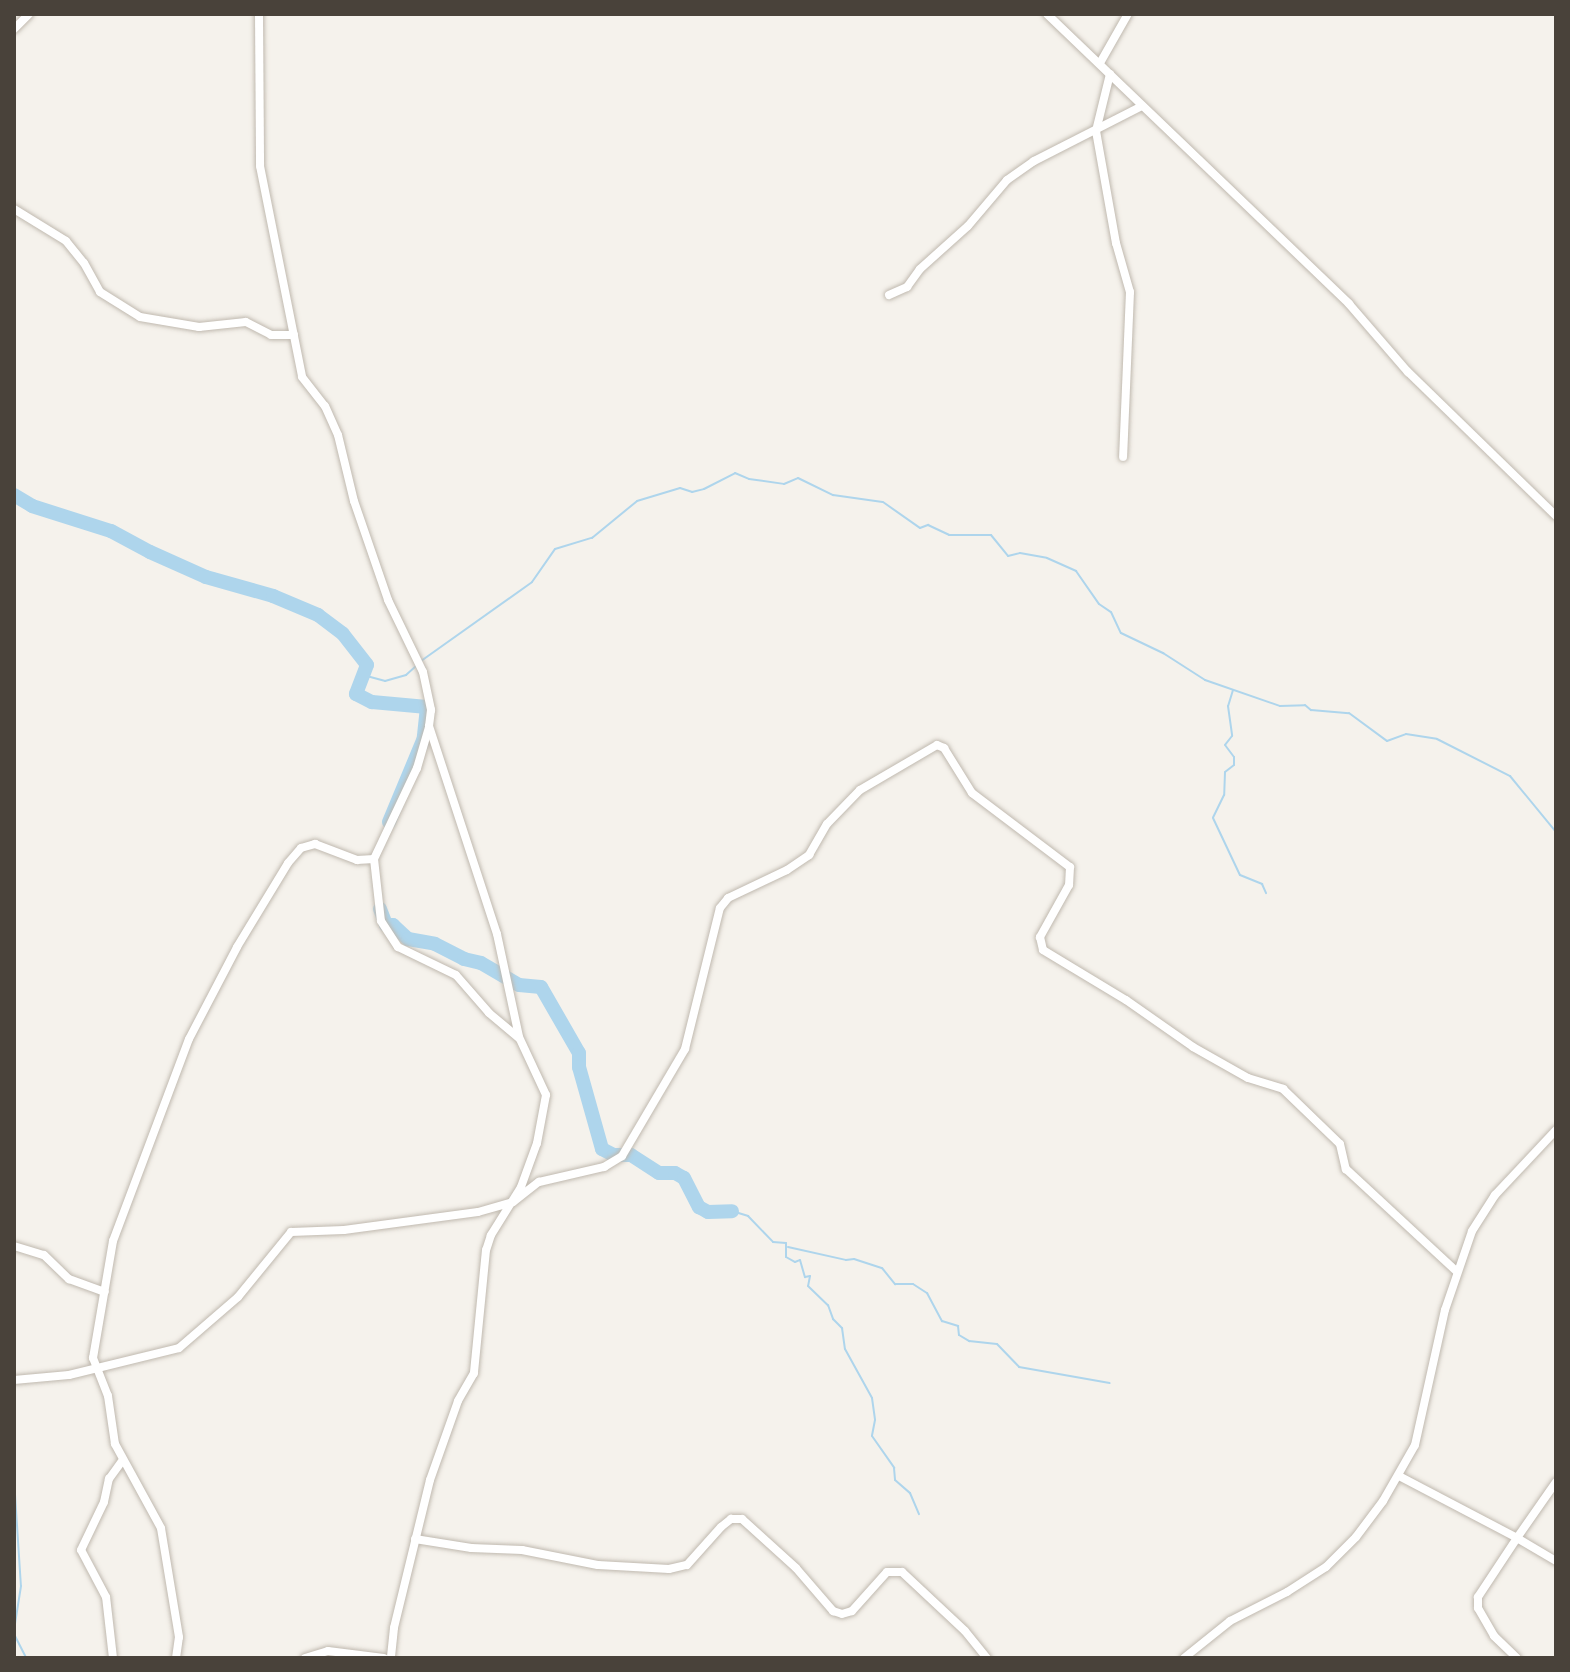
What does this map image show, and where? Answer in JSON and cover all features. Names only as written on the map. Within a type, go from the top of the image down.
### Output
[{"type":"street","points":[[14,29],[29,14]]},
{"type":"street","points":[[259,14],[260,166],[302,377],[325,406],[338,435],[354,501],[388,600],[423,672],[431,710],[417,768],[374,859],[381,921],[389,936],[411,956],[456,975],[489,1013],[519,1037]]},
{"type":"street","points":[[1047,14],[1340,296],[1408,372],[1556,516]]},
{"type":"street","points":[[1100,63],[1128,14]]},
{"type":"street","points":[[1110,74],[1096,131],[1116,243],[1130,292],[1123,457]]},
{"type":"street","points":[[889,295],[907,287],[920,269],[968,226],[1007,180],[1034,161],[1142,106]]},
{"type":"street","points":[[14,209],[66,241],[84,263],[100,292],[140,317],[199,327],[246,322],[271,335],[294,335]]},
{"type":"street","points":[[391,1658],[415,1539],[438,1453],[458,1401],[474,1373],[486,1250],[491,1235],[513,1202],[529,1167],[545,1108],[541,1082],[519,1037],[497,934],[429,726]]},
{"type":"street","points":[[14,1380],[95,1369],[128,1358],[167,1353],[191,1341],[238,1297],[291,1232],[452,1217],[513,1202],[539,1182],[604,1167],[622,1156],[685,1049],[714,921],[728,898],[787,870],[809,855],[827,824],[860,790],[937,745],[944,748],[972,793],[1070,867],[1069,885],[1040,937],[1043,950],[1126,1000],[1193,1047],[1248,1078],[1283,1089],[1335,1138],[1346,1169],[1456,1271]]},
{"type":"street","points":[[176,1658],[179,1637],[161,1528],[122,1461],[110,1429],[108,1396],[95,1369],[93,1351],[120,1216],[157,1133],[184,1051],[237,947],[288,863],[301,848],[315,844],[357,860],[374,859]]},
{"type":"street","points":[[1184,1658],[1230,1621],[1287,1592],[1326,1567],[1356,1537],[1399,1476],[1421,1424],[1456,1271],[1482,1213],[1518,1168],[1556,1130]]},
{"type":"street","points":[[14,1246],[44,1255],[69,1279],[105,1292]]},
{"type":"street","points":[[113,1658],[106,1597],[81,1550],[104,1502],[109,1479],[122,1461]]},
{"type":"street","points":[[1399,1476],[1556,1561]]},
{"type":"street","points":[[1517,1658],[1494,1636],[1478,1608],[1478,1597],[1556,1482]]},
{"type":"street","points":[[415,1539],[471,1548],[522,1550],[598,1565],[669,1569],[687,1565],[721,1527],[731,1519],[742,1519],[796,1568],[833,1611],[842,1614],[852,1611],[887,1572],[902,1572],[965,1631],[987,1658]]},
{"type":"street","points":[[305,1658],[328,1651],[384,1658]]},
{"type":"waterway","points":[[421,661],[532,582],[555,549],[592,538],[637,501],[680,488],[692,492],[704,489],[735,473],[749,479],[784,484],[798,478],[833,495],[883,502],[920,528],[928,525],[949,535],[991,535],[1008,556],[1020,553],[1047,558],[1076,571],[1099,604],[1111,612],[1121,633],[1163,653],[1205,680],[1280,706],[1305,705],[1311,710],[1349,713],[1387,741],[1406,734],[1437,739],[1510,776],[1556,832]]},
{"type":"waterway","points":[[14,495],[32,506],[111,531],[206,577],[273,596],[318,615],[343,634],[367,665],[356,694],[372,702],[427,707],[424,738],[389,822]]},
{"type":"waterway","points":[[363,675],[385,681],[406,675],[417,665]]},
{"type":"waterway","points":[[1233,690],[1228,706],[1232,736],[1225,745],[1234,757],[1234,765],[1225,772],[1224,795],[1213,818],[1240,875],[1262,884],[1266,893]]},
{"type":"waterway","points":[[380,909],[386,925],[393,925],[408,939],[435,944],[464,959],[481,963],[519,985],[541,987],[579,1053],[579,1067],[602,1149],[614,1155],[631,1155],[659,1173],[675,1173],[684,1178],[699,1207],[708,1212],[732,1211]]},
{"type":"waterway","points":[[732,1211],[748,1216],[773,1242],[786,1243],[786,1257],[795,1262],[800,1260],[805,1277],[810,1276],[808,1286],[828,1305],[833,1319],[842,1328],[845,1349],[872,1398],[875,1420],[872,1436],[894,1468],[895,1480],[910,1493],[919,1514]]},
{"type":"waterway","points":[[788,1247],[846,1260],[854,1259],[882,1268],[895,1284],[913,1284],[927,1293],[942,1321],[958,1326],[959,1335],[969,1341],[997,1344],[1019,1367],[1110,1383]]},
{"type":"waterway","points":[[14,1479],[21,1586],[14,1630]]},
{"type":"waterway","points":[[14,1634],[26,1658]]}]
